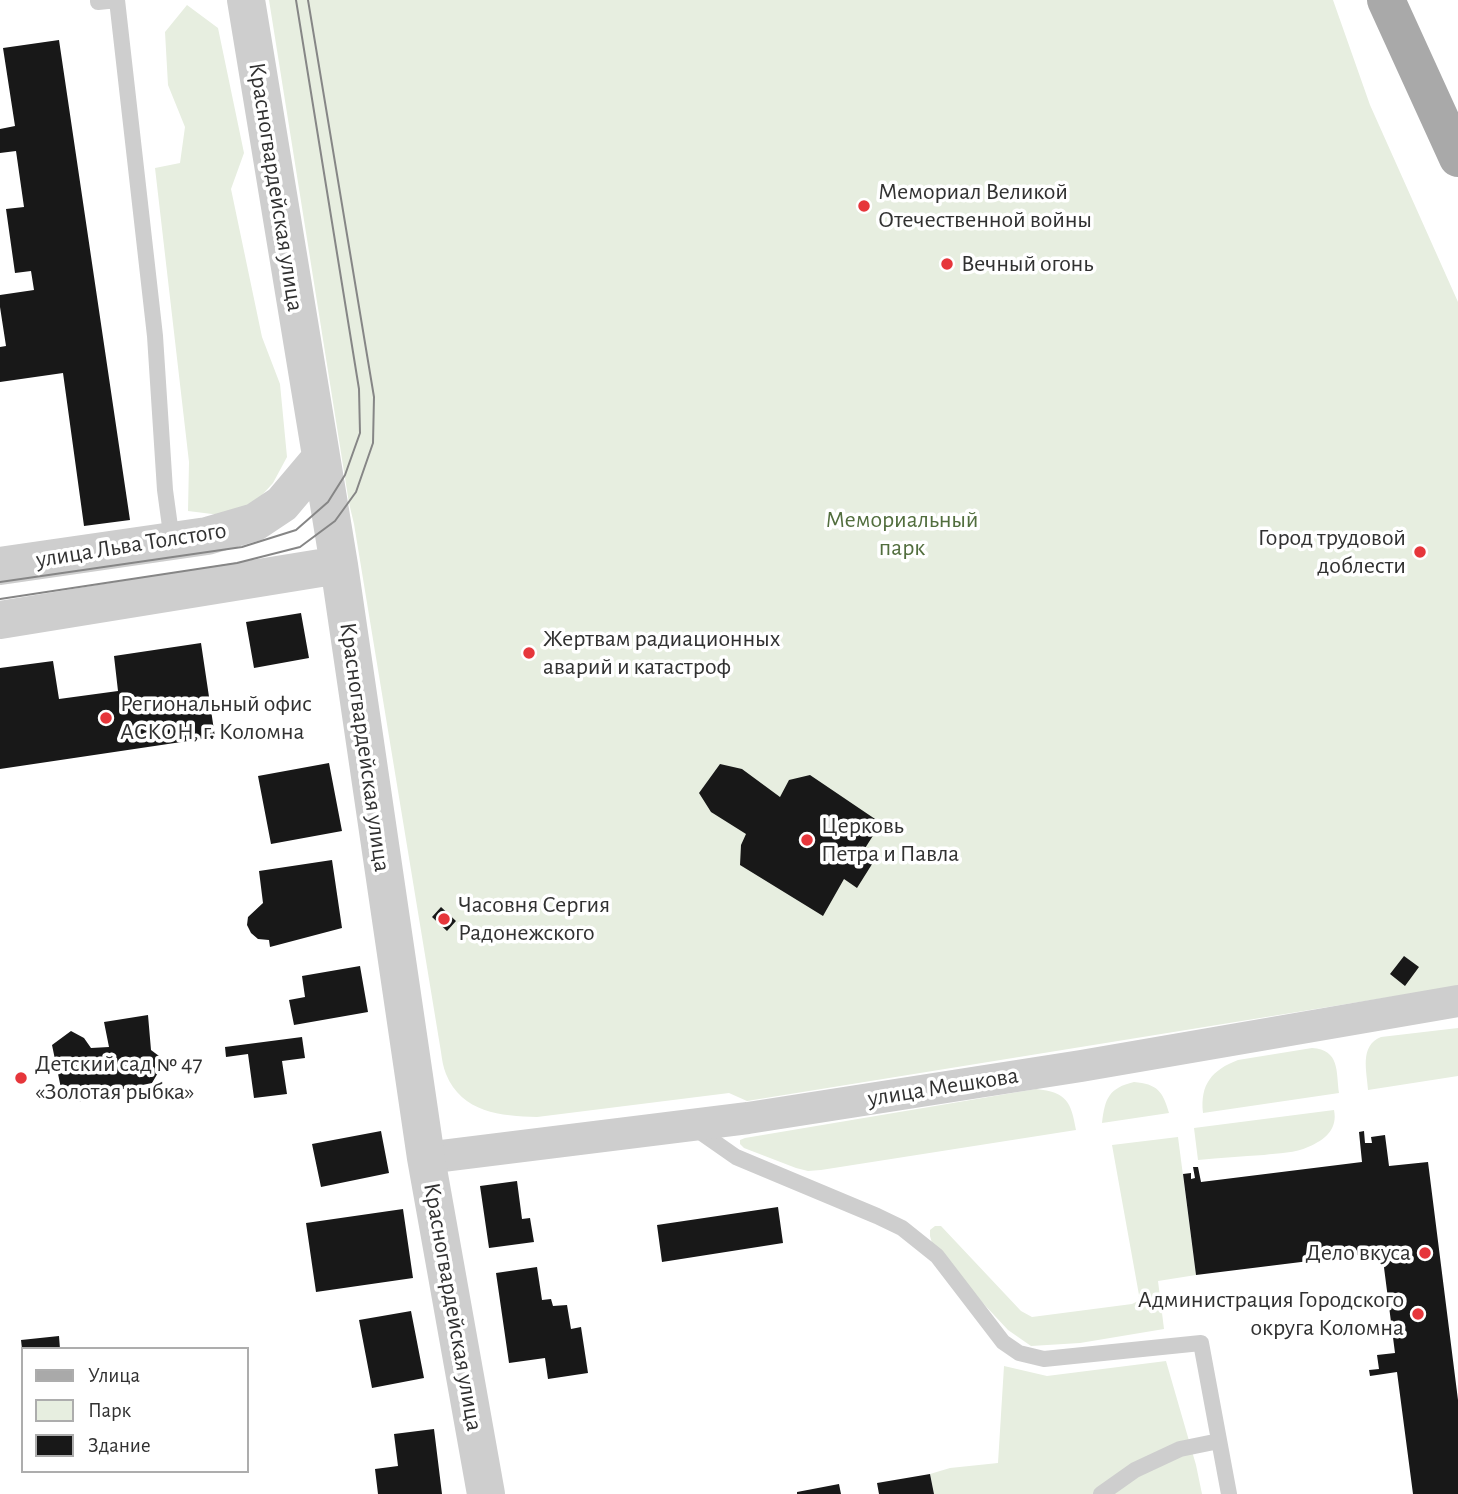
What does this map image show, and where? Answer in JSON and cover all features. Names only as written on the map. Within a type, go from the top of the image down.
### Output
[{"type":"main road","points":[[1386,0],[1458,158]]},
{"type":"street","name":"Красногвардейская улица","points":[[246,0],[339,565],[426,1158],[486,1494]]},
{"type":"street","name":"улица Льва Толстого","points":[[0,566],[207,536],[255,522],[282,504],[320,459]]},
{"type":"street","points":[[0,620],[339,565]]},
{"type":"street","name":"улица Мешкова","points":[[426,1158],[748,1118],[1081,1066],[1458,1001]]},
{"type":"lane","points":[[98,0],[117,0],[154,322],[165,490],[173,541]]},
{"type":"lane","points":[[691,1125],[736,1157],[902,1228],[937,1256],[1003,1342],[1019,1353],[1044,1359],[1201,1343],[1229,1494]]},
{"type":"lane","points":[[1101,1494],[1135,1470],[1180,1449],[1219,1441]]},
{"type":"green space","name":"Мемориальный парк","points":[[269,0],[1333,0],[1370,105],[1458,302],[1458,986],[747,1101],[729,1093],[537,1117],[484,1110],[462,1097],[453,1087],[442,1060]]},
{"type":"green space","points":[[187,5],[218,28],[244,153],[231,189],[262,337],[280,384],[287,457],[273,483],[253,505],[220,515],[188,511],[189,462],[155,168],[180,163],[185,127],[168,85],[165,32]]},
{"type":"green space","points":[[1458,1028],[1458,1076],[1368,1090],[1366,1060],[1374,1041],[1381,1037]]},
{"type":"green space","points":[[1312,1048],[1332,1057],[1337,1070],[1339,1093],[1203,1113],[1206,1086],[1221,1068],[1238,1060]]},
{"type":"green space","points":[[1134,1082],[1158,1090],[1169,1113],[1102,1123],[1110,1095],[1119,1087]]},
{"type":"green space","points":[[1036,1089],[1055,1093],[1066,1100],[1076,1130],[808,1171],[744,1148],[740,1144],[740,1140],[745,1138]]},
{"type":"green space","points":[[1334,1110],[1334,1123],[1329,1133],[1303,1149],[1198,1160],[1194,1128]]},
{"type":"green space","points":[[1178,1137],[1196,1275],[1158,1281],[1164,1329],[1080,1343],[1031,1346],[1008,1330],[932,1243],[930,1230],[941,1226],[1021,1311],[1032,1317],[1132,1304],[1138,1301],[1139,1295],[1112,1145]]},
{"type":"green space","points":[[1166,1361],[1202,1494],[934,1494],[930,1474],[950,1468],[998,1463],[1004,1366],[1047,1376]]},
{"type":"building","points":[[59,40],[130,520],[84,526],[63,373],[0,382],[0,347],[6,346],[0,295],[34,290],[31,271],[15,273],[6,209],[24,207],[16,151],[0,153],[0,129],[15,126],[3,48]]},
{"type":"building","points":[[301,613],[309,658],[254,668],[246,622]]},
{"type":"building","name":"Региональный офис АСКОН, г. Коломна","points":[[201,643],[215,737],[0,769],[0,668],[53,661],[59,699],[118,691],[114,656]]},
{"type":"building","points":[[329,763],[342,831],[271,844],[258,776]]},
{"type":"building","name":"Церковь Петра и Павла","points":[[720,764],[742,769],[780,797],[789,780],[810,775],[881,823],[862,853],[874,861],[857,888],[844,879],[823,916],[740,865],[741,845],[746,834],[711,812],[699,793]]},
{"type":"building","points":[[332,860],[342,928],[270,947],[269,940],[258,939],[251,933],[247,925],[248,917],[263,903],[259,871]]},
{"type":"building","name":"Часовня Сергия Радонежского","points":[[441,907],[456,921],[447,931],[432,917]]},
{"type":"building","points":[[1404,956],[1419,967],[1405,986],[1390,974]]},
{"type":"building","points":[[360,966],[368,1012],[294,1025],[289,1000],[305,997],[302,976]]},
{"type":"building","points":[[148,1015],[151,1050],[159,1056],[159,1071],[152,1083],[90,1096],[79,1102],[62,1093],[52,1045],[71,1031],[84,1038],[91,1048],[109,1047],[104,1022]]},
{"type":"building","points":[[302,1037],[305,1058],[282,1061],[287,1094],[254,1098],[248,1054],[226,1057],[225,1047]]},
{"type":"building","points":[[381,1131],[389,1173],[321,1187],[312,1144]]},
{"type":"building","name":"Администрация Городского округа Коломна","points":[[1364,1131],[1365,1143],[1372,1143],[1371,1137],[1385,1135],[1389,1166],[1428,1162],[1458,1400],[1458,1494],[1413,1494],[1397,1372],[1370,1376],[1369,1370],[1379,1369],[1377,1355],[1395,1353],[1382,1252],[1196,1275],[1183,1174],[1191,1173],[1191,1179],[1195,1178],[1193,1167],[1198,1167],[1201,1182],[1362,1162],[1359,1132]]},
{"type":"building","points":[[517,1181],[522,1219],[530,1218],[534,1242],[489,1248],[480,1186]]},
{"type":"building","points":[[778,1207],[783,1243],[662,1262],[657,1225]]},
{"type":"building","points":[[403,1209],[413,1278],[316,1292],[306,1223]]},
{"type":"building","points":[[537,1267],[542,1300],[551,1299],[553,1306],[567,1305],[571,1329],[581,1327],[588,1373],[548,1379],[545,1358],[509,1363],[496,1273]]},
{"type":"building","points":[[411,1311],[424,1378],[372,1388],[359,1320]]},
{"type":"building","points":[[59,1336],[60,1347],[22,1347],[21,1340]]},
{"type":"building","points":[[434,1429],[442,1494],[378,1494],[375,1469],[398,1466],[394,1434]]},
{"type":"building","points":[[930,1474],[934,1494],[879,1494],[877,1483]]},
{"type":"building","points":[[839,1484],[841,1494],[797,1494],[797,1492]]},
{"type":"tram line","points":[[0,582],[242,547],[296,530],[328,502],[345,475],[360,433],[359,389],[296,0]]},
{"type":"tram line","points":[[0,599],[237,563],[300,547],[335,521],[356,492],[373,443],[374,397],[308,0]]},
{"type":"place","name":"Мемориал Великой Отечественной войны","points":[[864,206]]},
{"type":"place","name":"Вечный огонь","points":[[947,264]]},
{"type":"place","name":"Город трудовой доблести","points":[[1420,552]]},
{"type":"place","name":"Жертвам радиационных аварий и катастроф","points":[[529,653]]},
{"type":"place","name":"Региональный офис АСКОН, г. Коломна","points":[[106,718]]},
{"type":"place","name":"Церковь Петра и Павла","points":[[807,840]]},
{"type":"place","name":"Часовня Сергия Радонежского","points":[[444,919]]},
{"type":"place","name":"Детский сад № 47 «Золотая рыбка»","points":[[21,1078]]},
{"type":"place","name":"Дело вкуса","points":[[1425,1253]]},
{"type":"place","name":"Администрация Городского округа Коломна","points":[[1418,1314]]}]
